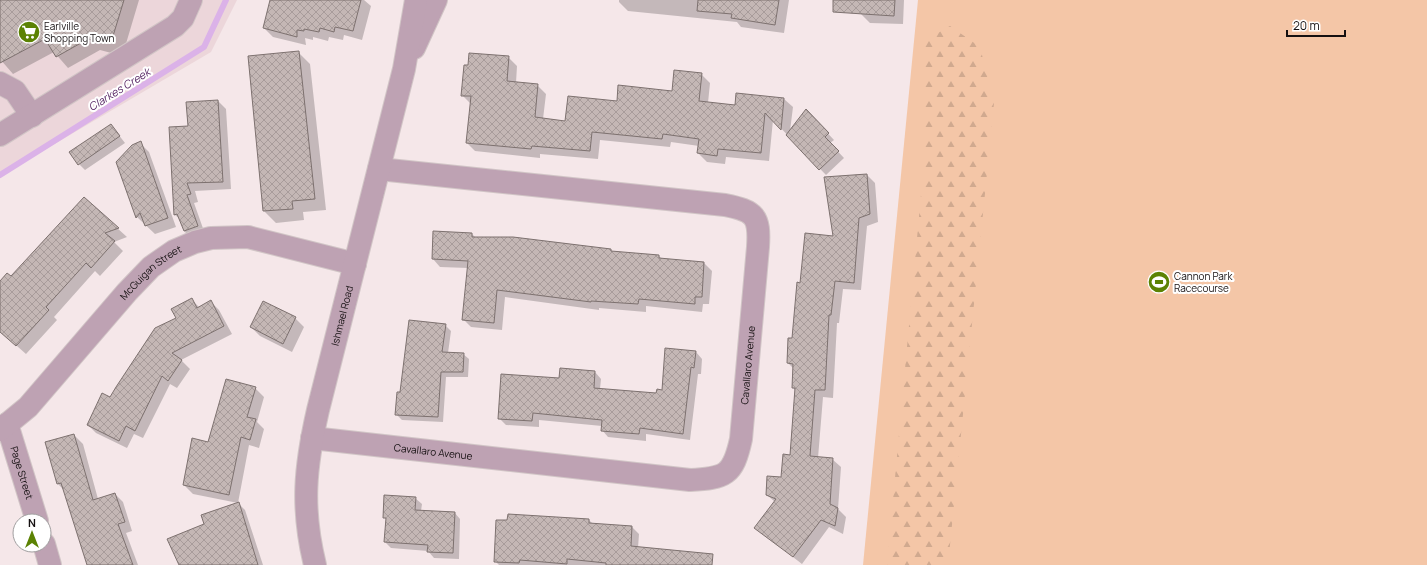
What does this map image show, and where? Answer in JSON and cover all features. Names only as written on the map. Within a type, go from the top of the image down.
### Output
[{"type":"street","points":[[0,135],[175,26],[183,18],[191,0]]},
{"type":"street","name":"Ishmael Road","points":[[315,565],[306,511],[306,478],[312,438],[404,69],[416,0]]},
{"type":"street","name":"Ishmael Road","points":[[404,69],[436,0]]},
{"type":"street","points":[[0,83],[16,91],[32,116]]},
{"type":"street","name":"Cavallaro Avenue","points":[[312,438],[690,480],[714,479],[730,471],[737,457],[741,432],[759,231],[755,218],[744,208],[379,169]]},
{"type":"street","name":"McGuigan Street","points":[[4,427],[28,407],[136,282],[151,267],[174,251],[195,242],[211,238],[248,237],[355,264]]},
{"type":"street","name":"Page Street","points":[[4,427],[34,513]]},
{"type":"street","points":[[47,553],[50,565]]},
{"type":"shaded area","points":[[0,0],[237,0],[211,52],[0,176]]},
{"type":"green space","name":"Cannon Park Racecourse","points":[[918,0],[1427,0],[1427,565],[863,565]]},
{"type":"green space","points":[[950,26],[980,47],[994,103],[948,565],[887,565],[924,162],[922,42]]},
{"type":"building","name":"Earlville Shopping Town","points":[[0,0],[124,0],[113,36],[103,43],[88,39],[56,57],[45,39],[0,63]]},
{"type":"building","points":[[270,0],[361,0],[353,31],[335,27],[334,32],[320,28],[319,32],[304,29],[304,31],[297,30],[297,37],[263,28]]},
{"type":"building","points":[[698,0],[779,0],[775,25],[731,18],[732,14],[697,11]]},
{"type":"building","points":[[833,0],[895,0],[894,16],[833,12]]},
{"type":"building","points":[[299,51],[315,199],[292,201],[293,209],[263,211],[248,56]]},
{"type":"building","points":[[469,53],[509,56],[507,81],[538,84],[535,117],[565,121],[568,96],[617,101],[618,85],[672,91],[674,70],[702,73],[699,101],[735,105],[736,93],[784,98],[781,130],[765,113],[761,153],[718,149],[717,156],[697,153],[699,139],[663,134],[662,139],[592,132],[590,151],[532,146],[531,149],[466,143],[471,96],[461,96],[464,65],[468,65]]},
{"type":"building","points":[[218,100],[223,182],[187,183],[191,194],[187,195],[198,226],[184,231],[177,214],[174,215],[169,127],[188,126],[186,102]]},
{"type":"building","points":[[806,109],[829,133],[825,137],[839,151],[819,170],[786,135]]},
{"type":"building","points":[[111,124],[120,136],[78,165],[69,152]]},
{"type":"building","points":[[141,141],[168,218],[145,226],[140,213],[136,218],[116,162],[132,145]]},
{"type":"building","points":[[867,174],[870,214],[859,218],[854,283],[835,281],[831,315],[829,315],[825,390],[815,390],[810,456],[833,458],[830,504],[838,508],[835,526],[821,520],[793,557],[754,528],[776,499],[766,495],[767,476],[781,477],[783,454],[790,455],[795,388],[792,388],[793,364],[787,363],[788,338],[792,338],[797,282],[800,283],[805,233],[833,236],[824,177]]},
{"type":"building","points":[[84,197],[119,228],[105,233],[115,241],[91,268],[86,263],[46,307],[49,310],[16,346],[0,332],[0,281],[7,273],[11,276]]},
{"type":"building","points":[[433,231],[472,233],[472,237],[513,237],[611,249],[611,251],[659,255],[659,258],[704,262],[702,297],[695,297],[695,304],[639,299],[638,304],[591,302],[497,290],[494,323],[462,320],[468,261],[432,259]]},
{"type":"building","points":[[192,298],[197,308],[211,300],[224,326],[172,353],[182,360],[168,381],[162,376],[135,431],[126,426],[119,441],[87,425],[102,393],[110,397],[155,328],[176,318],[171,309]]},
{"type":"building","points":[[263,301],[296,317],[283,344],[250,327]]},
{"type":"building","points":[[409,320],[446,324],[442,352],[464,353],[463,372],[441,372],[438,417],[395,415],[397,392],[400,392]]},
{"type":"building","points":[[665,348],[696,351],[694,368],[691,367],[683,434],[640,428],[639,434],[601,431],[602,420],[533,413],[532,421],[498,419],[501,374],[559,378],[560,368],[595,371],[594,388],[656,393],[657,389],[662,390]]},
{"type":"building","points":[[226,379],[256,387],[247,417],[256,419],[250,440],[241,437],[229,495],[183,485],[192,438],[208,442]]},
{"type":"building","points":[[74,434],[93,500],[115,493],[125,522],[118,524],[133,565],[87,565],[61,483],[57,484],[45,442]]},
{"type":"building","points":[[384,495],[416,497],[415,510],[455,512],[453,553],[427,552],[428,545],[384,542],[386,518],[383,518]]},
{"type":"building","points":[[239,502],[258,565],[179,565],[167,539],[204,524],[201,515]]},
{"type":"building","points":[[508,514],[589,519],[589,523],[632,526],[631,546],[713,554],[712,565],[606,565],[606,563],[567,559],[567,564],[520,560],[519,563],[494,562],[496,520],[507,520]]},
{"type":"waterway","name":"Clarkes Creek","points":[[0,175],[204,47],[226,0]]},
{"type":"place","name":"Earlville Shopping Town","points":[[29,32]]},
{"type":"place","name":"Cannon Park Racecourse","points":[[1159,282]]}]
